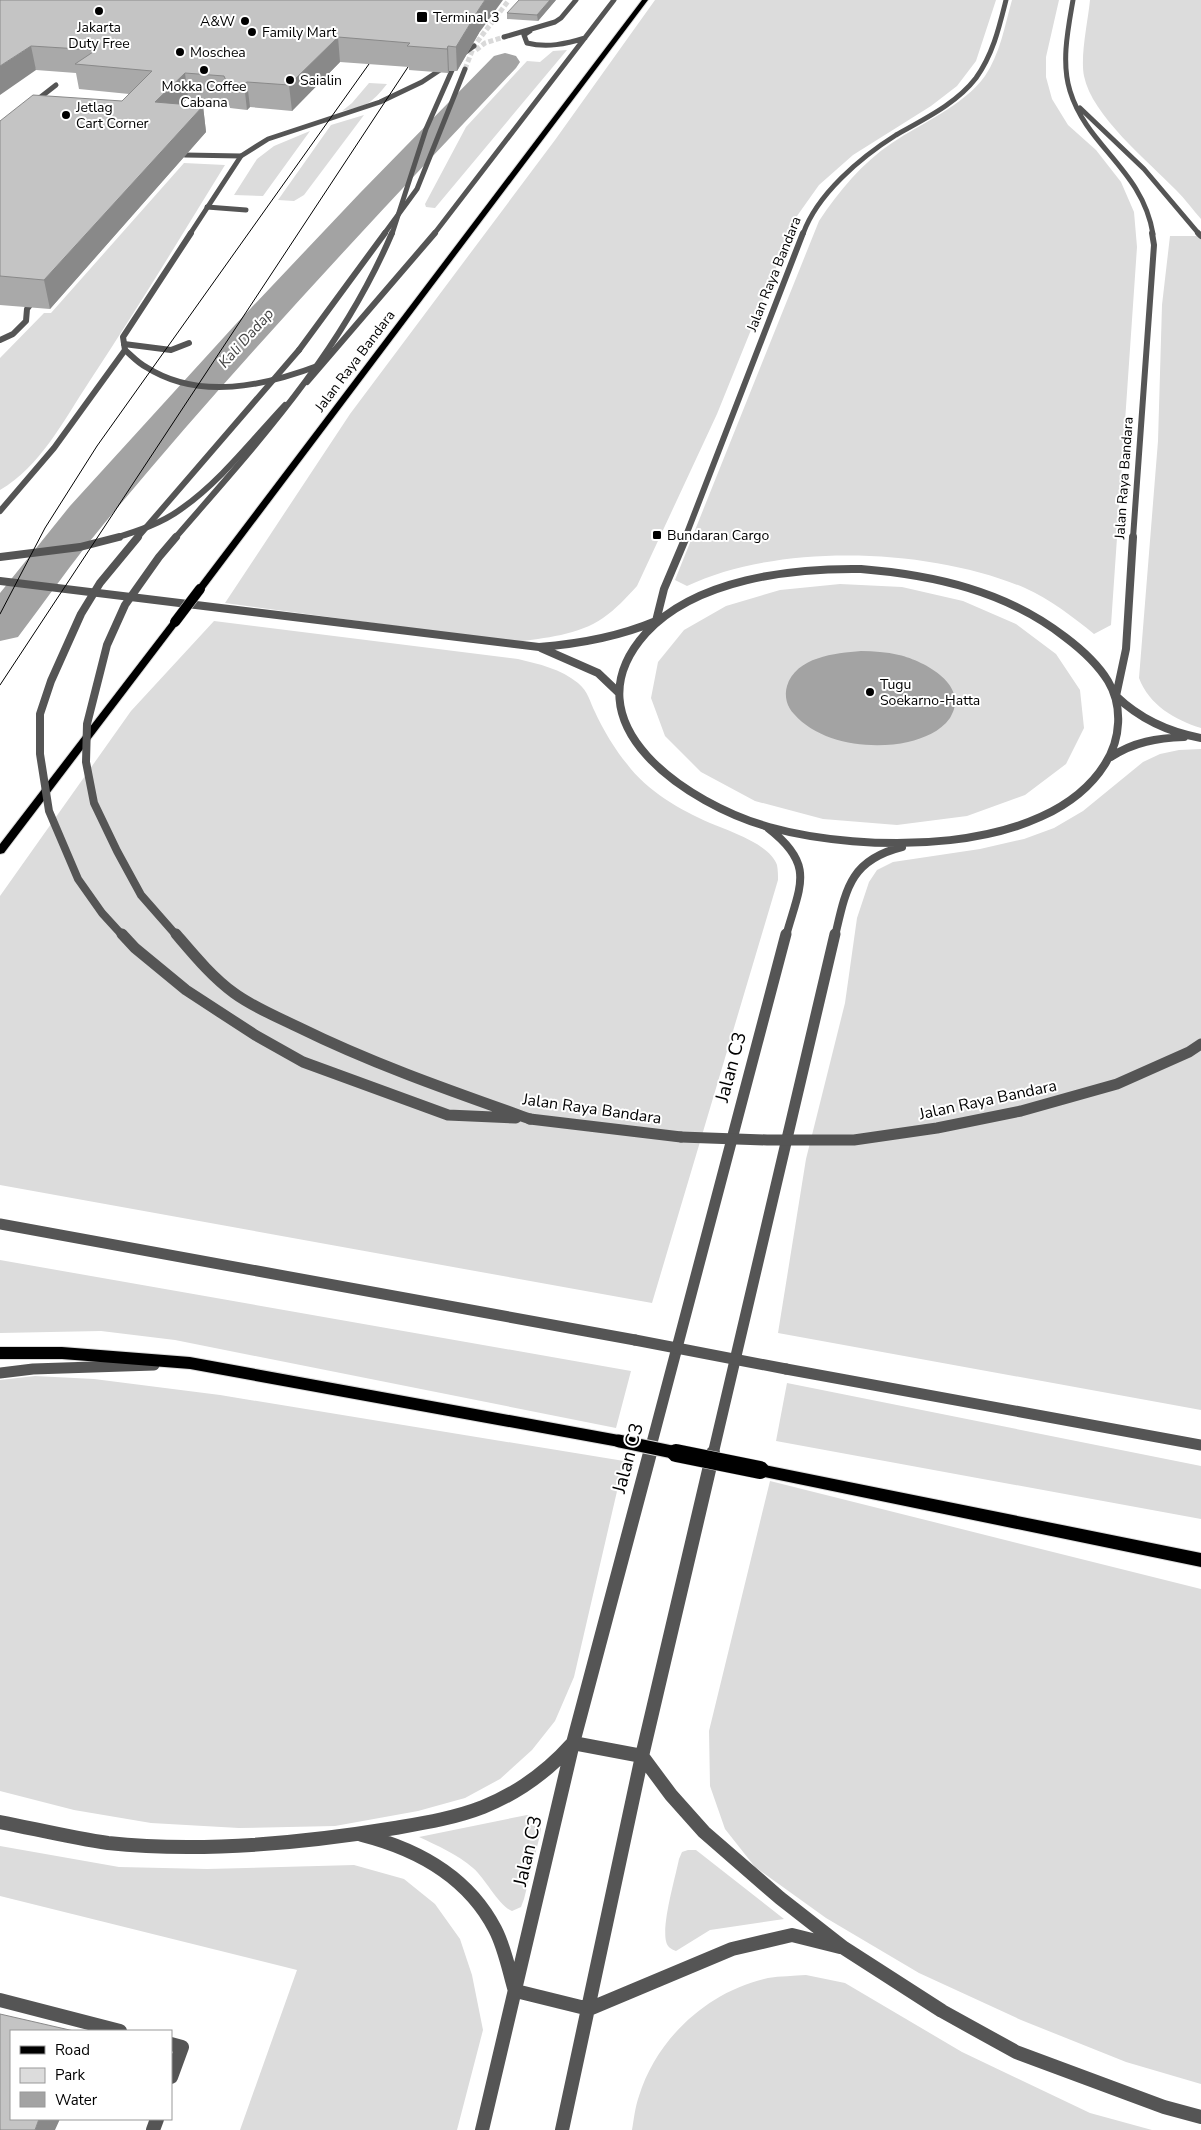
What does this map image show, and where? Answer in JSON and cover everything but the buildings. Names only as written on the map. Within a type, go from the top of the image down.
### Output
[{"type":"main road","name":"Jalan Raya Bandara","points":[[0,851],[644,0]]},
{"type":"main road","points":[[0,1353],[62,1353],[190,1364],[619,1441],[1201,1560]]},
{"type":"street","points":[[504,37],[549,25],[561,18],[576,0]]},
{"type":"street","name":"Jalan Raya Bandara","points":[[0,557],[71,548],[116,537],[170,517],[201,494],[325,362],[444,222],[558,70],[614,0]]},
{"type":"street","name":"Jalan Raya Bandara","points":[[656,622],[661,596],[687,535],[805,228],[825,196],[843,175],[884,143],[933,114],[967,88],[984,66],[989,55],[1006,0]]},
{"type":"street","name":"Jalan Raya Bandara","points":[[1073,0],[1066,72],[1070,91],[1089,130],[1136,185],[1152,229],[1154,245],[1128,610],[1127,656],[1124,674],[1116,696]]},
{"type":"street","points":[[530,30],[524,35],[524,39],[527,43],[535,46],[554,45],[585,38]]},
{"type":"street","name":"Jalan Raya Bandara","points":[[463,46],[426,128],[398,219],[387,245],[341,331],[322,361],[279,418],[159,557],[125,605],[107,644],[87,724],[86,762],[94,803],[141,895],[202,964],[235,994],[344,1050],[416,1080],[530,1119],[681,1137],[767,1140],[854,1140],[937,1128],[1011,1113],[1117,1084],[1189,1052],[1201,1044]]},
{"type":"street","points":[[325,362],[290,378],[257,385],[194,386],[160,375],[142,366],[124,347],[123,337],[241,156],[268,139],[380,102],[422,82],[474,46]]},
{"type":"street","points":[[465,69],[441,127],[430,162],[417,189],[299,350],[140,535],[96,591],[81,614],[40,714],[40,754],[49,811],[78,879],[102,914],[135,948],[186,990],[255,1035],[311,1065],[448,1115],[530,1119]]},
{"type":"street","points":[[28,107],[56,85]]},
{"type":"street","name":"Jalan Raya Bandara","points":[[1076,104],[1107,131],[1153,179],[1187,216],[1201,236]]},
{"type":"street","points":[[185,155],[241,156]]},
{"type":"street","points":[[208,207],[246,210]]},
{"type":"street","points":[[0,340],[13,334],[26,321],[26,309],[40,294]]},
{"type":"street","points":[[124,347],[171,350],[189,343]]},
{"type":"street","points":[[0,505],[41,465],[68,431],[124,347]]},
{"type":"street","points":[[0,511],[8,498]]},
{"type":"street","points":[[1,581],[539,647],[569,645],[607,638],[656,622],[697,598],[758,578],[844,568],[924,576],[945,580],[990,594],[1031,613],[1064,635],[1094,663],[1106,676],[1116,696],[1119,712],[1119,728],[1111,757]]},
{"type":"street","points":[[656,622],[636,645],[620,677],[621,710],[628,727],[650,758],[679,785],[726,810],[791,832],[834,841],[894,843],[959,839],[988,833],[1037,818],[1073,798],[1098,776],[1111,757],[1120,750],[1132,745],[1159,739],[1198,738]]},
{"type":"street","points":[[539,647],[598,673],[619,693]]},
{"type":"street","points":[[1116,696],[1138,715],[1158,725],[1198,738]]},
{"type":"street","name":"Jalan C3","points":[[482,2130],[573,1743],[800,883],[800,864],[796,854],[778,836],[752,820]]},
{"type":"street","points":[[562,2130],[642,1756],[845,892],[850,879],[864,865],[879,855],[895,848],[926,841]]},
{"type":"street","points":[[0,1224],[1201,1445]]},
{"type":"street","points":[[0,1373],[33,1369],[190,1364]]},
{"type":"street","points":[[1172,1555],[1201,1564]]},
{"type":"street","points":[[0,1822],[122,1844],[254,1845],[358,1834],[445,1818],[482,1807],[540,1777],[554,1765],[573,1743],[642,1756],[670,1795],[704,1832],[780,1898],[844,1948],[942,2011],[1016,2052],[1164,2107],[1201,2117]]},
{"type":"street","points":[[358,1834],[394,1844],[413,1852],[438,1868],[463,1888],[481,1908],[495,1930],[516,1991],[589,2009],[732,1949],[792,1935],[844,1948]]},
{"type":"street","points":[[0,2000],[116,2030]]},
{"type":"street","points":[[172,2044],[182,2047],[172,2074]]},
{"type":"green space","points":[[655,0],[996,0],[976,61],[957,86],[931,106],[853,155],[819,185],[797,216],[717,414],[637,586],[608,615],[594,624],[572,632],[516,642],[225,603],[350,414],[555,140]]},
{"type":"green space","points":[[1012,0],[1059,0],[1046,57],[1046,77],[1052,99],[1068,125],[1096,150],[1121,182],[1134,212],[1137,247],[1111,625],[1094,634],[1052,603],[1025,588],[987,575],[946,565],[901,558],[856,556],[810,557],[766,562],[724,572],[687,586],[675,580],[819,221],[843,188],[871,159],[904,135],[954,105],[976,87],[995,58]]},
{"type":"green space","points":[[1090,0],[1201,0],[1201,219],[1179,193],[1122,137],[1098,107],[1089,91],[1084,76],[1083,59]]},
{"type":"green space","points":[[567,50],[435,208],[426,207],[425,204],[466,127],[527,61],[540,62],[553,51]]},
{"type":"green space","points":[[369,83],[387,84],[368,103],[342,111],[352,103]]},
{"type":"green space","points":[[364,115],[304,195],[294,201],[278,200],[331,125]]},
{"type":"green space","points":[[310,131],[263,196],[234,195],[257,159],[274,146]]},
{"type":"green space","points":[[184,163],[225,165],[141,301],[50,442],[27,469],[0,490],[0,358],[44,313],[51,313]]},
{"type":"green space","points":[[1170,236],[1201,236],[1201,728],[1182,721],[1156,704],[1143,688],[1139,678],[1158,441],[1162,305]]},
{"type":"green space","points":[[840,584],[902,587],[963,601],[1016,624],[1056,654],[1080,690],[1084,728],[1066,764],[1025,795],[967,816],[897,825],[823,819],[755,801],[701,772],[665,736],[651,698],[658,662],[684,630],[726,606],[780,590]]},
{"type":"green space","points":[[214,621],[518,659],[557,671],[571,678],[584,689],[601,725],[614,746],[644,783],[676,806],[748,839],[773,857],[777,865],[778,880],[652,1303],[0,1185],[0,896],[131,711]]},
{"type":"green space","points":[[1201,749],[1201,1410],[778,1333],[806,1159],[845,1003],[857,918],[869,882],[877,870],[893,862],[980,849],[1024,839],[1054,828],[1083,811],[1143,762],[1160,754],[1179,750]]},
{"type":"green space","points":[[0,1260],[631,1371],[616,1428],[175,1340],[101,1331],[0,1333]]},
{"type":"green space","points":[[35,1376],[94,1379],[220,1395],[624,1461],[574,1677],[555,1721],[532,1750],[500,1779],[465,1798],[418,1811],[335,1826],[239,1828],[151,1823],[74,1810],[0,1791],[0,1380]]},
{"type":"green space","points":[[787,1383],[1201,1466],[1201,1519],[776,1441]]},
{"type":"green space","points":[[770,1481],[1201,1589],[1201,2084],[1126,2062],[1021,2020],[919,1973],[826,1918],[755,1867],[725,1829],[710,1786],[709,1731]]},
{"type":"green space","points":[[527,1815],[538,1820],[541,1831],[524,1899],[521,1907],[512,1911],[502,1903],[478,1873],[467,1863],[419,1837]]},
{"type":"green space","points":[[0,1846],[119,1867],[207,1869],[354,1865],[404,1879],[435,1904],[460,1939],[472,1975],[483,2030],[457,2130],[240,2130],[297,1970],[0,1896]]},
{"type":"green space","points":[[696,1850],[784,1919],[710,1930],[676,1951],[671,1949],[667,1945],[665,1933],[667,1912],[679,1859],[682,1852]]},
{"type":"green space","points":[[806,1975],[845,1983],[962,2052],[1090,2113],[1152,2130],[632,2130],[638,2100],[647,2075],[658,2055],[688,2020],[725,1994],[746,1984],[768,1978]]},
{"type":"water","points":[[861,651],[899,655],[910,658],[932,669],[950,686],[955,696],[955,706],[950,718],[937,731],[926,736],[908,742],[879,745],[863,745],[832,738],[805,724],[792,711],[787,701],[786,690],[792,676],[799,669],[818,658]]},
{"type":"waterway","name":"Kali Dadap","points":[[0,626],[86,516],[249,333],[372,200],[505,62]]},
{"type":"tunnel","points":[[465,69],[474,46],[509,0]]},
{"type":"tunnel","points":[[476,50],[485,43],[504,37]]},
{"type":"tram line","points":[[0,614],[45,528],[97,446],[369,64]]},
{"type":"tram line","points":[[0,685],[408,67]]},
{"type":"place","name":"Jakarta Duty Free","points":[[99,11]]},
{"type":"place","name":"Terminal 3","points":[[422,17]]},
{"type":"place","name":"A&W","points":[[245,21]]},
{"type":"place","name":"Family Mart","points":[[252,32]]},
{"type":"place","name":"Moschea","points":[[180,52]]},
{"type":"place","name":"Mokka Coffee Cabana","points":[[204,70]]},
{"type":"place","name":"Saialin","points":[[290,80]]},
{"type":"place","name":"Jetlag Cart Corner","points":[[66,115]]},
{"type":"place","name":"Bundaran Cargo","points":[[657,535]]},
{"type":"place","name":"Tugu Soekarno-Hatta","points":[[870,692]]}]
